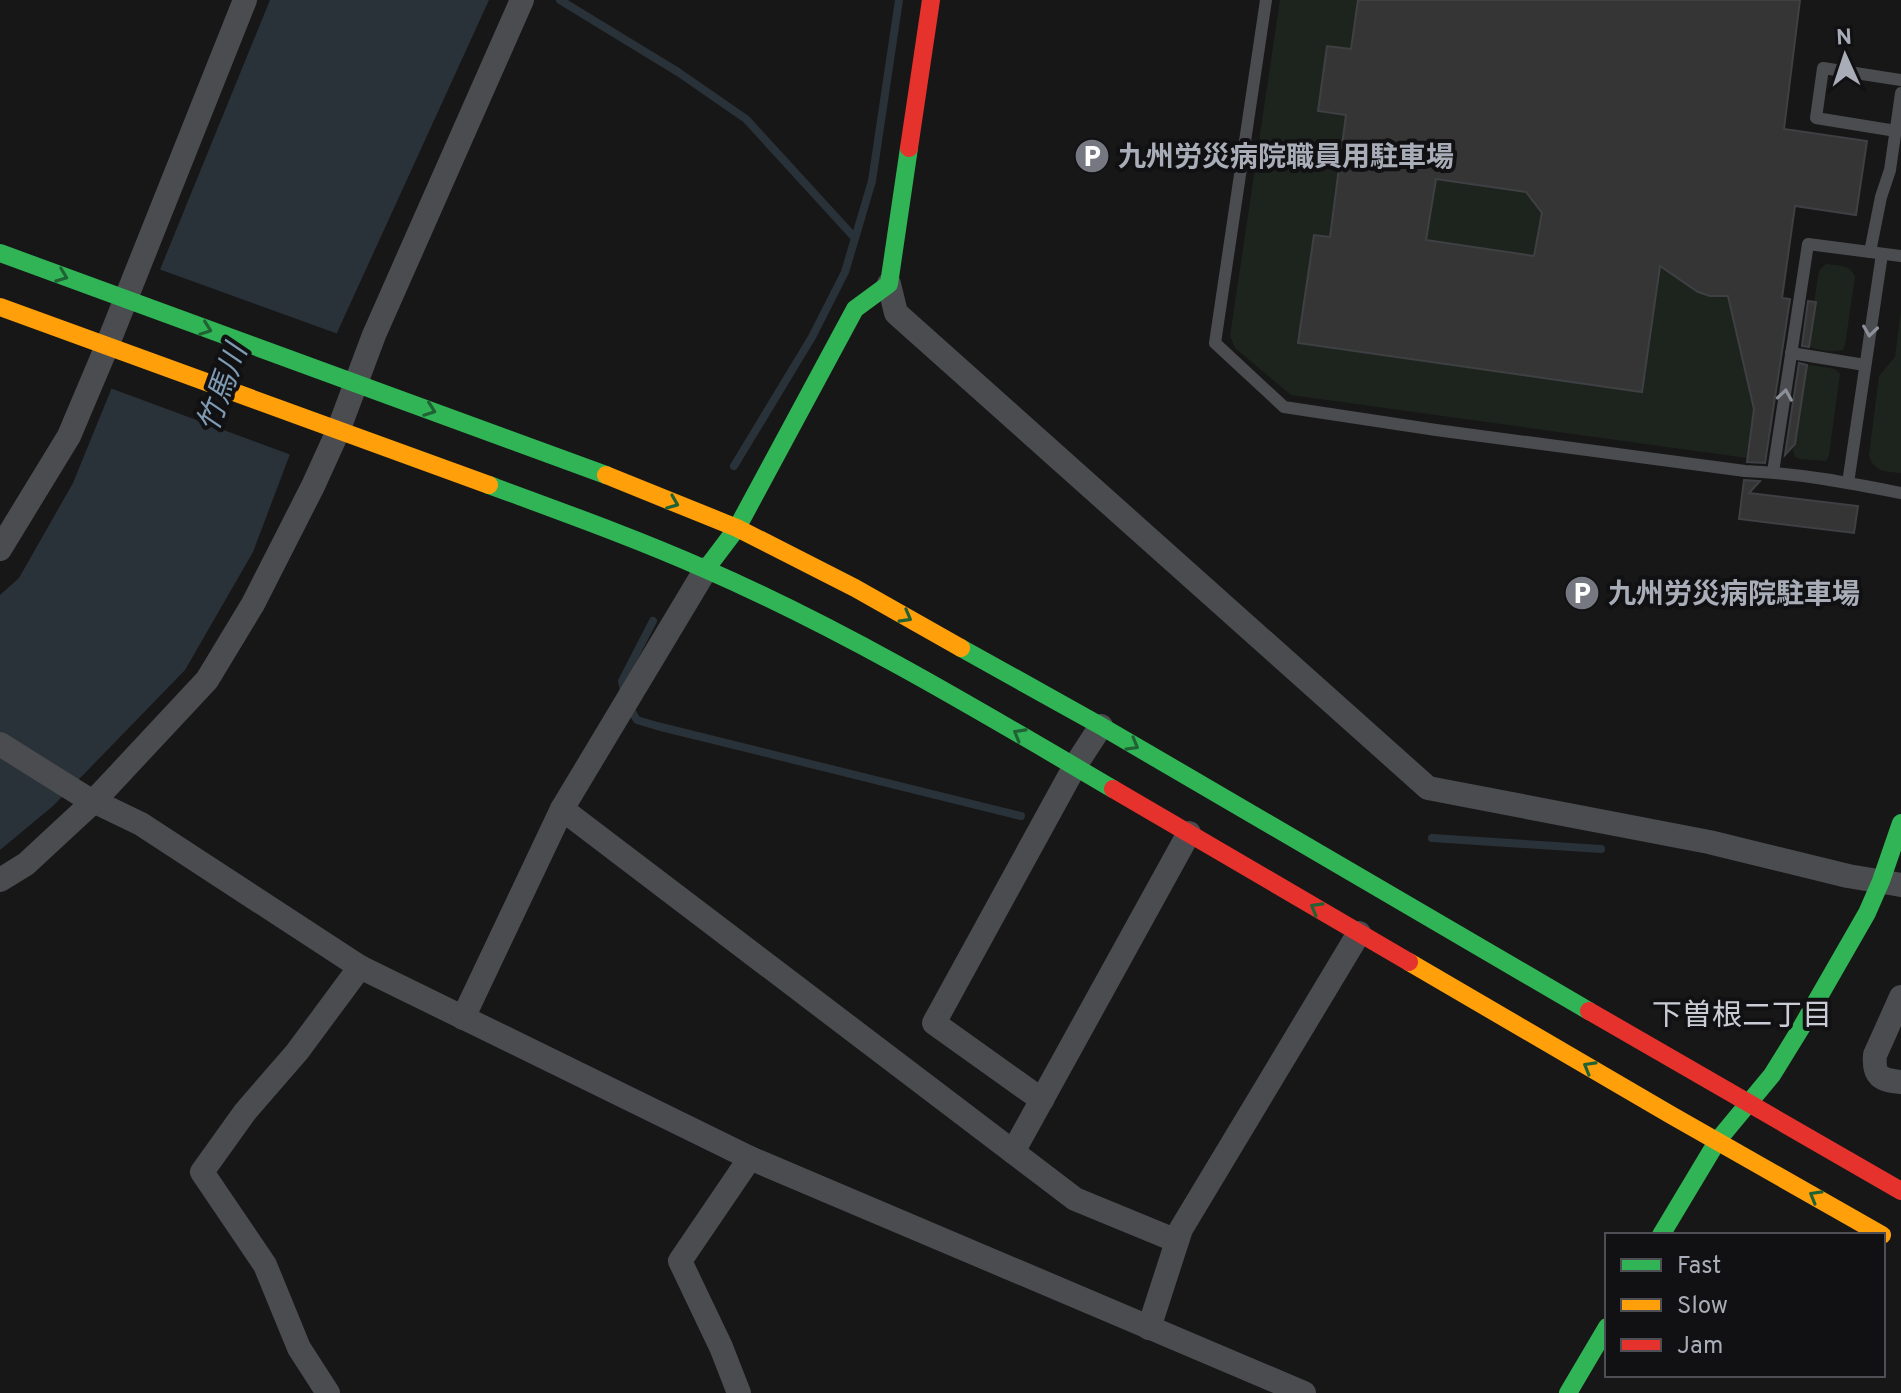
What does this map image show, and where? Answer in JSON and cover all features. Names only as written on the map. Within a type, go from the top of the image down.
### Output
[{"type":"street","points":[[0,549],[69,436],[111,348],[245,0]]},
{"type":"street","points":[[0,880],[26,864],[207,680],[253,604],[313,486],[351,381],[522,0]]},
{"type":"street","points":[[931,0],[889,284],[896,313],[1428,788],[1709,842],[1848,876],[1891,883]]},
{"type":"street","points":[[0,253],[598,472],[737,528],[855,588],[1101,726],[1901,1191]]},
{"type":"street","points":[[463,1018],[562,809],[706,569],[737,528],[855,309],[889,284]]},
{"type":"street","points":[[0,307],[573,516],[706,569],[888,659],[1880,1233]]},
{"type":"street","points":[[1042,1100],[934,1023],[1075,766],[1101,726]]},
{"type":"street","points":[[0,744],[89,799],[141,824],[360,967],[750,1158],[1304,1393]]},
{"type":"street","points":[[562,809],[1075,1199],[1177,1241]]},
{"type":"street","points":[[1662,1233],[1718,1140],[1772,1075],[1867,913],[1891,883],[1901,823]]},
{"type":"street","points":[[1013,1152],[1189,833]]},
{"type":"street","points":[[1149,1328],[1181,1229],[1359,933]]},
{"type":"street","points":[[328,1393],[299,1348],[265,1265],[202,1172],[245,1112],[297,1052],[360,967]]},
{"type":"street","points":[[1901,997],[1875,1055],[1874,1065],[1880,1078],[1901,1082]]},
{"type":"street","points":[[739,1393],[680,1261],[750,1158]]},
{"type":"street","points":[[1568,1393],[1605,1330]]},
{"type":"lane","points":[[1266,0],[1215,343],[1284,407],[1667,461],[1773,472],[1901,493]]},
{"type":"lane","points":[[1896,131],[1816,118],[1823,68],[1901,80]]},
{"type":"lane","points":[[1848,483],[1865,365],[1881,197],[1890,170],[1901,93]]},
{"type":"lane","points":[[1773,472],[1808,244],[1901,256]]},
{"type":"lane","points":[[1791,353],[1865,365]]},
{"type":"shaded area","points":[[1280,0],[1358,0],[1351,49],[1327,47],[1318,111],[1346,115],[1330,237],[1314,236],[1299,343],[1642,392],[1661,260],[1697,290],[1728,296],[1749,388],[1757,388],[1747,458],[1291,395],[1235,348],[1230,336]]},
{"type":"shaded area","points":[[1436,179],[1526,192],[1542,213],[1534,256],[1426,240]]},
{"type":"shaded area","points":[[1826,264],[1847,268],[1855,277],[1843,350],[1826,351],[1809,346],[1819,271]]},
{"type":"shaded area","points":[[1901,310],[1901,473],[1877,468],[1869,455],[1879,376],[1895,357]]},
{"type":"shaded area","points":[[1810,365],[1835,369],[1840,374],[1826,461],[1800,459],[1795,457],[1793,450],[1805,369]]},
{"type":"water","name":"竹馬川","points":[[270,0],[489,0],[330,348],[253,552],[185,670],[53,806],[0,850],[0,595],[19,578],[73,483]]},
{"type":"pier","points":[[156,268],[341,335],[294,456],[107,388]]},
{"type":"building","points":[[1358,0],[1800,0],[1784,129],[1867,141],[1856,215],[1795,206],[1782,298],[1790,299],[1765,463],[1747,462],[1754,409],[1728,296],[1698,292],[1660,266],[1642,392],[1298,343],[1314,235],[1330,237],[1346,115],[1318,111],[1327,46],[1351,49]],"holes":[[[1436,179],[1526,192],[1542,213],[1534,256],[1426,240]]]},
{"type":"building","points":[[1808,301],[1816,302],[1809,347],[1802,346]]},
{"type":"building","points":[[1799,363],[1807,365],[1795,444],[1785,455]]},
{"type":"building","points":[[1744,480],[1760,481],[1749,493],[1858,506],[1854,533],[1739,519]]},
{"type":"waterway","points":[[560,0],[678,72],[746,119],[854,237]]},
{"type":"waterway","points":[[734,466],[812,337],[845,272],[872,181],[899,0]]},
{"type":"waterway","points":[[625,694],[622,681],[653,621]]},
{"type":"waterway","points":[[629,707],[637,720],[657,726],[1021,816]]},
{"type":"waterway","points":[[1432,838],[1601,849]]},
{"type":"traffic: fast","points":[[706,569],[737,528],[855,309],[889,284],[909,148]]},
{"type":"traffic: fast","points":[[0,253],[606,475]]},
{"type":"traffic: fast","points":[[489,485],[652,547],[758,593],[912,673],[1113,789]]},
{"type":"traffic: fast","points":[[961,648],[1101,726],[1589,1011]]},
{"type":"traffic: fast","points":[[1662,1233],[1718,1140],[1772,1075],[1801,1028],[1867,913],[1901,823]]},
{"type":"traffic: fast","points":[[1568,1393],[1605,1330]]},
{"type":"traffic: slow","points":[[0,307],[489,485]]},
{"type":"traffic: slow","points":[[606,475],[737,528],[855,588],[961,648]]},
{"type":"traffic: slow","points":[[1409,962],[1878,1233]]},
{"type":"traffic: jam","points":[[909,148],[931,0]]},
{"type":"traffic: jam","points":[[1113,789],[1409,962]]},
{"type":"traffic: jam","points":[[1589,1011],[1901,1191]]},
{"type":"place","name":"九州労災病院職員用駐車場","points":[[1092,156]]},
{"type":"place","name":"九州労災病院駐車場","points":[[1582,593]]},
{"type":"district","name":"下曽根二丁目","points":[[1742,1015]]}]
